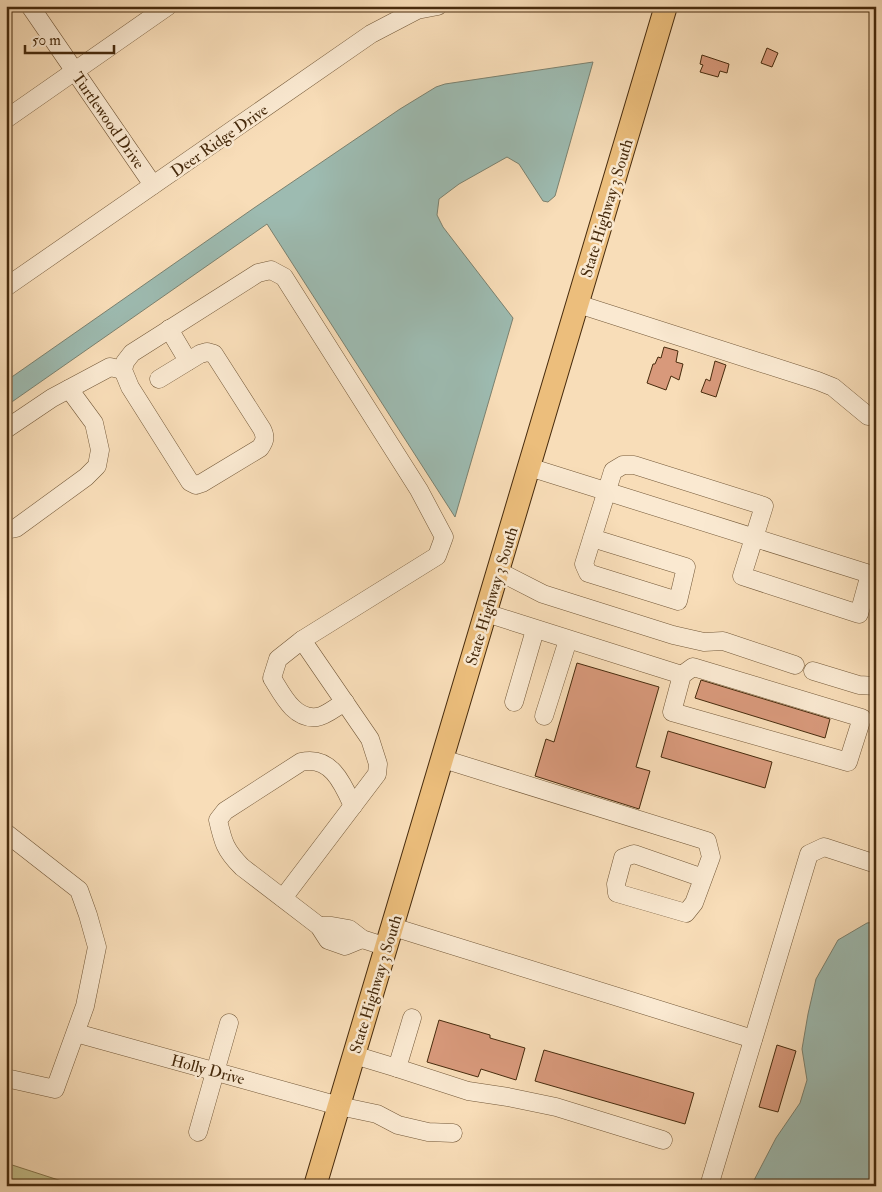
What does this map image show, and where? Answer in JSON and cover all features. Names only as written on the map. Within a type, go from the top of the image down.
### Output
[{"type":"main road","name":"State Highway 3 South","points":[[315,1186],[666,6]]},
{"type":"street","name":"Turtlewood Drive","points":[[30,6],[153,185]]},
{"type":"street","points":[[6,119],[168,6]]},
{"type":"street","name":"Deer Ridge Drive","points":[[6,286],[371,34],[416,8],[438,6]]},
{"type":"street","points":[[159,379],[200,354],[207,352],[214,354],[265,435],[264,442],[260,448],[202,483],[196,485],[190,482],[130,387],[122,370],[132,353],[258,274],[271,270],[284,277],[419,490],[444,537],[437,556],[302,640],[278,660],[272,678],[288,702],[302,716],[318,717],[345,702]]},
{"type":"street","points":[[578,304],[818,381],[833,387],[868,416]]},
{"type":"street","points":[[169,329],[188,361]]},
{"type":"street","points":[[6,429],[52,398],[110,367],[122,370]]},
{"type":"street","points":[[6,530],[16,528],[86,477],[97,466],[100,450],[94,423],[69,389]]},
{"type":"street","points":[[529,468],[606,492],[754,537],[873,575],[858,614],[742,576],[754,537],[764,506],[634,465],[623,465],[613,471],[606,492],[584,564],[588,573],[678,601],[686,567],[592,538]]},
{"type":"street","points":[[498,571],[543,594],[673,635],[704,642],[723,641],[795,665]]},
{"type":"street","points":[[486,613],[682,675]]},
{"type":"street","points":[[514,702],[535,630]]},
{"type":"street","points":[[283,898],[377,774],[378,764],[370,739],[302,640]]},
{"type":"street","points":[[544,716],[568,640]]},
{"type":"street","points":[[693,667],[862,718],[848,762],[672,712],[682,675],[693,667]]},
{"type":"street","points":[[813,671],[858,684],[876,686]]},
{"type":"street","points":[[443,759],[707,841],[711,857],[694,904],[686,912],[617,893],[616,884],[623,858],[634,854],[703,878]]},
{"type":"street","points":[[353,806],[336,774],[326,765],[308,760],[301,762],[226,811],[218,820],[223,844],[242,868],[319,926],[349,929],[362,939],[390,937],[753,1039]]},
{"type":"street","points":[[6,1078],[55,1089],[86,1006],[97,947],[88,915],[78,890],[7,835]]},
{"type":"street","points":[[709,1186],[809,854],[824,847],[876,864]]},
{"type":"street","points":[[398,1068],[412,1018]]},
{"type":"street","points":[[198,1132],[217,1072],[229,1023]]},
{"type":"street","name":"Holly Drive","points":[[76,1033],[339,1106],[377,1114],[398,1125],[428,1132],[453,1133]]},
{"type":"street","points":[[354,1055],[468,1091],[556,1107],[663,1140]]},
{"type":"shaded area","points":[[6,1163],[77,1186],[6,1186]]},
{"type":"water","points":[[593,62],[555,196],[548,202],[543,201],[519,164],[507,157],[459,184],[439,199],[437,215],[443,227],[513,318],[455,517],[267,224],[6,406],[6,381],[254,208],[400,109],[436,87],[445,84]]},
{"type":"water","points":[[876,922],[876,1186],[751,1186],[776,1138],[800,1103],[807,1080],[802,1049],[816,979],[838,940],[867,923]]},
{"type":"building","points":[[767,48],[778,53],[772,67],[761,63]]},
{"type":"building","points":[[702,55],[729,64],[727,73],[720,71],[718,77],[700,72],[703,65],[700,64]]},
{"type":"building","points":[[664,347],[678,351],[676,362],[683,364],[679,380],[671,376],[666,390],[647,383],[653,364],[655,364],[658,357],[661,358]]},
{"type":"building","points":[[715,361],[726,365],[716,397],[701,392],[706,379],[710,381]]},
{"type":"building","points":[[577,663],[659,687],[636,767],[650,771],[639,809],[535,776],[546,739],[554,742]]},
{"type":"building","points":[[701,680],[830,719],[825,738],[695,698]]},
{"type":"building","points":[[668,731],[772,762],[765,788],[661,757]]},
{"type":"building","points":[[439,1020],[490,1035],[490,1038],[525,1048],[516,1080],[481,1069],[478,1077],[427,1062]]},
{"type":"building","points":[[777,1045],[796,1051],[778,1112],[759,1107]]},
{"type":"building","points":[[544,1050],[694,1093],[685,1124],[535,1081]]}]
